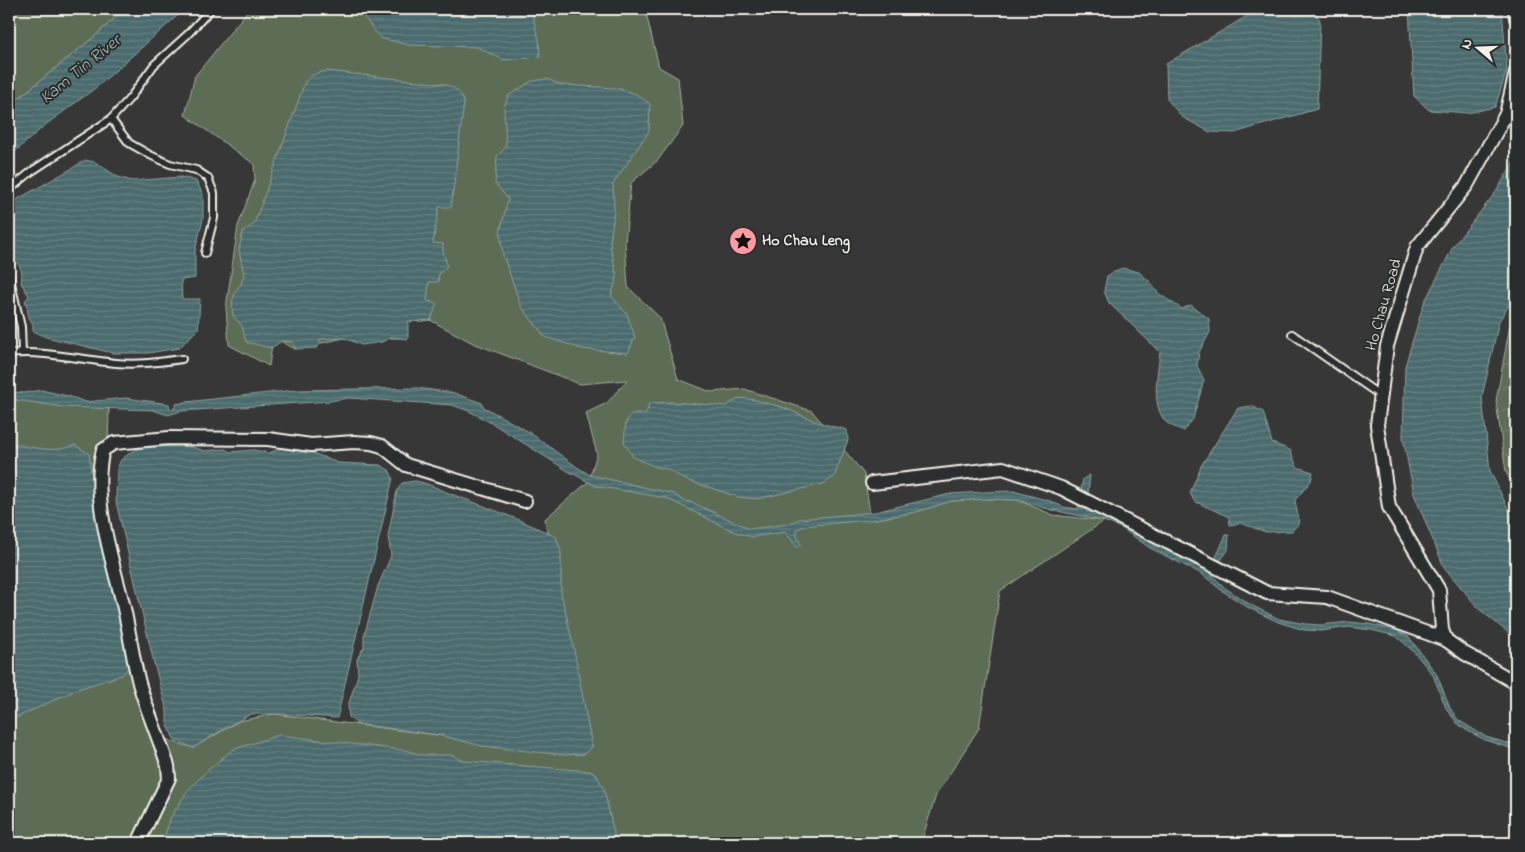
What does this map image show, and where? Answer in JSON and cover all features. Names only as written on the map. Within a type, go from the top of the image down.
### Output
[{"type":"street","points":[[1516,9],[1516,18]]},
{"type":"street","name":"Ho Chau Road","points":[[1446,640],[1442,630],[1439,590],[1389,508],[1377,426],[1387,346],[1417,247],[1467,185],[1506,114],[1516,72]]},
{"type":"street","points":[[138,843],[169,778],[168,766],[140,683],[124,606],[108,544],[99,490],[100,461],[103,450],[114,443],[169,438],[260,438],[311,445],[354,442],[371,443],[382,446],[406,465],[525,501]]},
{"type":"street","points":[[872,483],[1003,468],[1061,488],[1267,593],[1327,597],[1446,640],[1464,653],[1516,683]]},
{"type":"lane","points":[[9,190],[32,171],[111,119],[130,98],[154,65],[187,36],[211,9]]},
{"type":"lane","points":[[111,119],[129,143],[170,164],[196,170],[208,178],[214,193],[214,218],[205,252]]},
{"type":"lane","points":[[9,274],[21,327],[22,353]]},
{"type":"lane","points":[[1292,334],[1381,396]]},
{"type":"lane","points":[[9,354],[22,353],[87,359],[117,364],[150,363],[182,358]]},
{"type":"green space","points":[[9,9],[125,9],[94,37],[9,106]]},
{"type":"green space","points":[[249,9],[645,9],[659,67],[678,78],[683,126],[658,160],[631,183],[625,242],[628,287],[660,318],[678,379],[711,392],[744,389],[812,411],[864,474],[871,520],[916,512],[951,501],[984,499],[1018,500],[1053,515],[1104,521],[1000,591],[979,728],[936,795],[921,843],[9,843],[9,398],[109,409],[108,447],[101,498],[159,737],[193,748],[239,721],[274,714],[583,754],[592,747],[545,519],[588,482],[597,454],[586,413],[607,403],[627,380],[580,384],[473,343],[430,320],[408,322],[401,338],[344,338],[295,349],[273,337],[269,366],[229,345],[226,308],[238,226],[255,180],[254,164],[185,115],[195,76]]},
{"type":"green space","points":[[1516,315],[1516,491],[1506,472],[1496,401],[1510,325]]},
{"type":"water","name":"Kam Tin River","points":[[125,9],[185,9],[98,86],[44,126],[9,157],[9,106],[94,37]]},
{"type":"water","points":[[358,9],[531,9],[539,40],[540,57],[504,60],[477,47],[409,45],[380,38]]},
{"type":"water","points":[[1259,9],[1312,9],[1320,20],[1317,109],[1234,133],[1210,132],[1182,117],[1167,99],[1166,64]]},
{"type":"water","points":[[1409,9],[1502,9],[1507,70],[1495,107],[1468,113],[1429,110],[1414,96]]},
{"type":"water","points":[[327,71],[444,84],[454,89],[461,96],[464,103],[451,207],[439,207],[433,243],[443,244],[447,266],[439,274],[438,282],[429,282],[427,301],[437,303],[431,320],[408,322],[408,339],[391,337],[382,342],[362,345],[344,338],[320,339],[320,344],[317,348],[295,349],[293,342],[282,341],[271,348],[246,342],[242,326],[233,316],[232,302],[244,275],[239,250],[243,232],[254,224],[305,82],[314,74]]},
{"type":"water","points":[[547,79],[561,85],[617,88],[636,94],[650,104],[649,131],[613,184],[614,211],[610,244],[617,277],[611,296],[627,314],[635,337],[628,353],[582,349],[545,337],[521,306],[503,255],[500,232],[508,199],[495,183],[497,156],[506,147],[504,108],[508,96],[532,81]]},
{"type":"water","points":[[1516,158],[1516,294],[1499,321],[1482,397],[1490,471],[1516,525],[1516,639],[1479,609],[1444,567],[1414,494],[1403,438],[1405,366],[1424,303],[1454,245],[1496,192]]},
{"type":"water","points":[[85,160],[95,162],[118,177],[132,181],[181,177],[196,181],[203,194],[203,219],[195,251],[195,278],[181,280],[182,299],[200,299],[198,329],[179,348],[148,353],[113,353],[46,337],[33,331],[33,324],[25,301],[29,296],[21,283],[21,270],[14,260],[14,253],[9,250],[9,204]]},
{"type":"water","points":[[1122,268],[1139,272],[1159,294],[1182,309],[1191,305],[1209,319],[1210,332],[1199,352],[1197,366],[1204,380],[1193,419],[1184,431],[1166,422],[1158,406],[1156,388],[1160,352],[1109,303],[1104,291],[1107,276]]},
{"type":"water","points":[[9,387],[14,392],[24,393],[41,390],[86,402],[126,398],[169,404],[170,409],[174,409],[176,404],[186,402],[296,390],[417,388],[454,393],[482,403],[482,406],[529,432],[590,475],[674,494],[682,500],[693,503],[750,529],[788,524],[800,519],[875,512],[950,494],[1013,491],[1050,501],[1063,507],[1078,509],[1083,479],[1090,475],[1086,511],[1104,516],[1132,529],[1150,541],[1202,567],[1208,569],[1212,566],[1226,535],[1229,535],[1228,550],[1211,574],[1225,588],[1251,605],[1279,619],[1322,625],[1349,622],[1369,624],[1396,630],[1409,637],[1437,675],[1450,708],[1458,720],[1486,737],[1516,746],[1516,750],[1485,740],[1457,723],[1446,708],[1433,675],[1414,652],[1396,636],[1349,627],[1321,631],[1304,630],[1278,622],[1249,608],[1221,590],[1202,574],[1150,548],[1123,529],[1104,521],[1048,509],[1018,500],[951,501],[916,512],[870,520],[804,526],[797,529],[797,536],[801,545],[797,547],[785,532],[752,537],[735,532],[666,498],[596,486],[568,471],[495,425],[469,411],[452,405],[348,398],[330,401],[181,411],[168,415],[153,410],[63,407],[9,399]]},
{"type":"water","points":[[740,398],[782,407],[820,423],[847,430],[848,440],[834,477],[823,484],[757,499],[738,497],[686,480],[667,469],[656,467],[633,457],[624,442],[626,422],[631,414],[646,414],[649,403],[672,402],[726,406]]},
{"type":"water","points":[[1252,406],[1263,412],[1272,443],[1290,450],[1297,467],[1313,472],[1311,481],[1295,500],[1299,523],[1292,531],[1266,532],[1240,523],[1230,525],[1229,517],[1194,501],[1190,493],[1201,466],[1238,408]]},
{"type":"water","points":[[9,443],[51,449],[67,448],[75,445],[89,454],[96,511],[129,642],[129,667],[122,675],[78,689],[9,721]]},
{"type":"water","points":[[188,446],[205,451],[225,449],[230,452],[254,450],[269,453],[281,448],[313,453],[338,463],[380,465],[389,470],[393,478],[337,718],[251,714],[193,748],[174,739],[167,723],[167,711],[116,502],[117,469],[121,460],[132,451],[145,447]]},
{"type":"water","points":[[415,481],[504,514],[556,537],[561,552],[561,592],[574,649],[592,747],[584,754],[564,755],[482,746],[439,735],[357,724],[349,717],[348,706],[358,675],[357,659],[364,647],[364,636],[378,586],[391,556],[388,536],[397,491],[402,483]]},
{"type":"water","points":[[279,735],[409,751],[421,755],[452,755],[464,761],[589,771],[596,774],[604,789],[616,843],[162,843],[171,817],[188,790],[209,769],[232,750]]},
{"type":"place","name":"Ho Chau Leng","points":[[743,241]]}]
